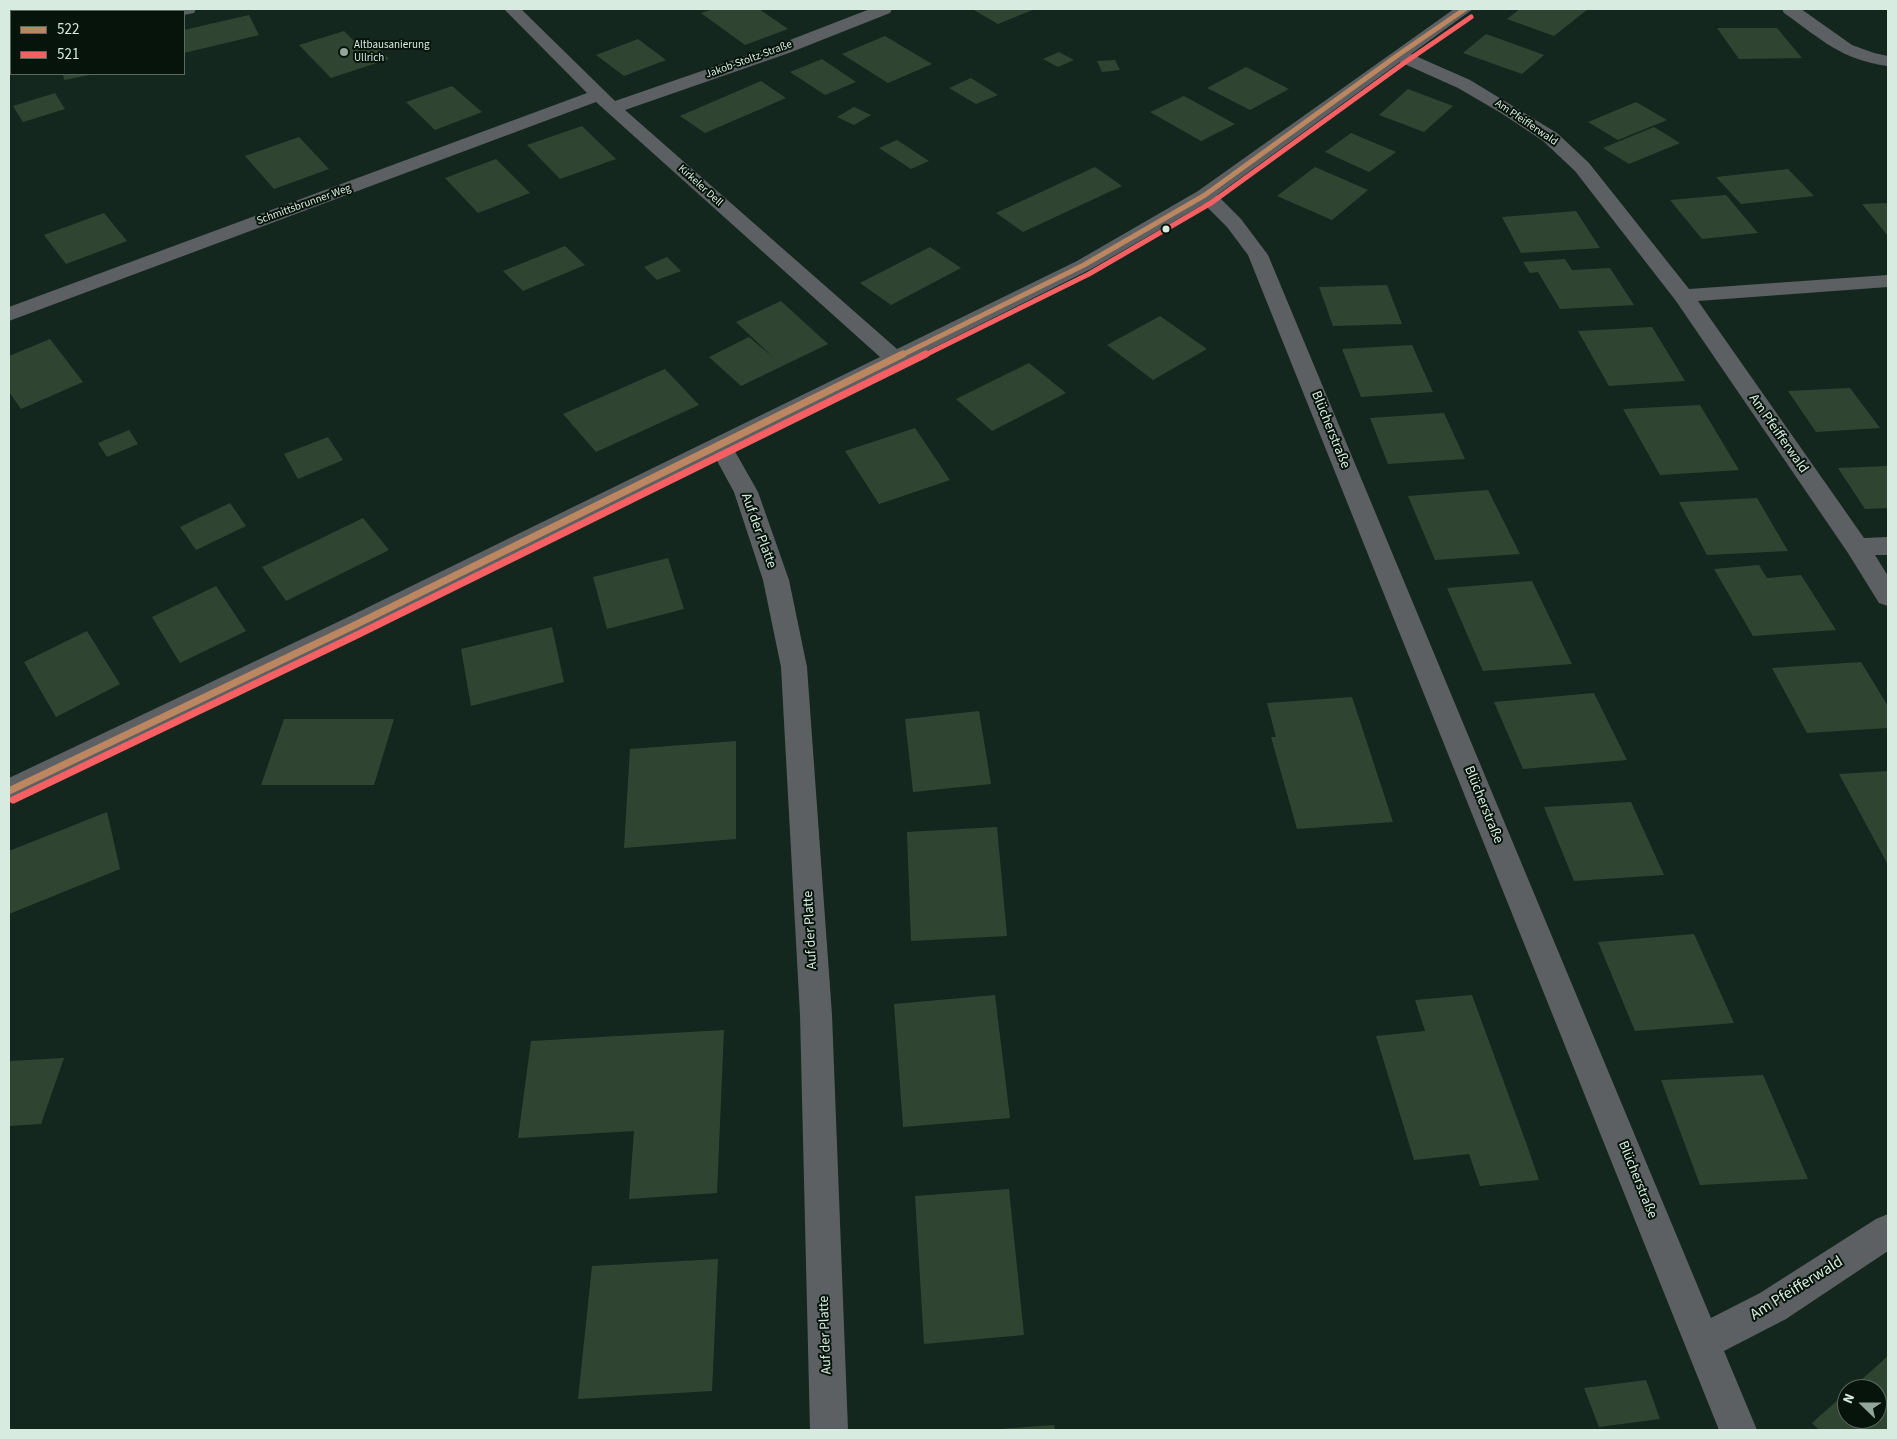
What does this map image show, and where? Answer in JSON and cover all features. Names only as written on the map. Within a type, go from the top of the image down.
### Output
[{"type":"street","name":"Kirkeler Dell","points":[[512,9],[605,101],[894,358]]},
{"type":"street","name":"Jakob-Stoltz-Straße","points":[[605,101],[755,58],[842,27],[884,9]]},
{"type":"street","points":[[9,790],[352,626],[1084,265],[1205,195],[1398,55],[1465,9]]},
{"type":"street","points":[[1790,9],[1830,40],[1852,53],[1872,59],[1888,61]]},
{"type":"street","name":"Am Pfeifferwald","points":[[1398,55],[1464,84],[1550,137],[1582,167],[1683,296],[1857,547],[1888,596]]},
{"type":"street","name":"Schmittsbrunner Weg","points":[[9,314],[605,101]]},
{"type":"street","name":"Blücherstraße","points":[[1205,195],[1223,209],[1238,225],[1258,255],[1738,1430]]},
{"type":"street","points":[[1683,296],[1888,281]]},
{"type":"street","name":"Auf der Platte","points":[[719,444],[746,492],[776,580],[794,667],[816,1015],[829,1430]]},
{"type":"street","points":[[1857,547],[1888,546]]},
{"type":"street","name":"Am Pfeifferwald","points":[[1703,1342],[1773,1306],[1888,1231]]},
{"type":"building","points":[[9,9],[94,9],[10,10],[9,33]]},
{"type":"building","points":[[713,9],[759,9],[788,29],[745,45],[701,13]]},
{"type":"building","points":[[972,9],[1035,9],[998,24]]},
{"type":"building","points":[[1520,9],[1588,9],[1554,36],[1507,19]]},
{"type":"building","points":[[249,15],[259,35],[185,53],[185,30]]},
{"type":"building","points":[[1717,28],[1777,28],[1802,58],[1739,59]]},
{"type":"building","name":"Altbausanierung Ullrich","points":[[344,31],[356,43],[370,39],[389,59],[331,78],[299,45]]},
{"type":"building","points":[[1486,34],[1544,55],[1522,74],[1463,53]]},
{"type":"building","points":[[885,36],[932,64],[888,83],[842,54]]},
{"type":"building","points":[[638,39],[666,60],[624,76],[596,55]]},
{"type":"building","points":[[1059,52],[1074,60],[1058,67],[1043,59]]},
{"type":"building","points":[[822,59],[856,82],[825,95],[790,72]]},
{"type":"building","points":[[1115,60],[1120,70],[1102,72],[1097,61]]},
{"type":"building","points":[[1246,67],[1289,89],[1250,110],[1207,88]]},
{"type":"building","points":[[63,75],[90,75],[64,80]]},
{"type":"building","points":[[971,78],[998,95],[976,104],[949,88]]},
{"type":"building","points":[[761,81],[786,98],[705,133],[680,116]]},
{"type":"building","points":[[452,86],[482,112],[435,130],[406,102]]},
{"type":"building","points":[[1408,89],[1453,106],[1424,132],[1379,115]]},
{"type":"building","points":[[55,93],[65,109],[23,122],[13,106]]},
{"type":"building","points":[[1184,96],[1235,124],[1201,141],[1150,112]]},
{"type":"building","points":[[1636,102],[1667,120],[1618,140],[1588,122]]},
{"type":"building","points":[[854,107],[871,115],[854,125],[837,117]]},
{"type":"building","points":[[582,126],[616,159],[560,179],[527,145]]},
{"type":"building","points":[[1654,127],[1680,143],[1629,164],[1603,148]]},
{"type":"building","points":[[1351,133],[1396,152],[1369,172],[1325,152]]},
{"type":"building","points":[[299,137],[329,169],[274,189],[245,156]]},
{"type":"building","points":[[897,140],[929,161],[911,169],[879,148]]},
{"type":"building","points":[[496,159],[530,193],[478,213],[445,178]]},
{"type":"building","points":[[1095,167],[1122,186],[1023,232],[996,213]]},
{"type":"building","points":[[1315,167],[1368,190],[1332,220],[1277,196]]},
{"type":"building","points":[[1788,169],[1814,196],[1741,204],[1716,177]]},
{"type":"building","points":[[1726,195],[1758,233],[1702,239],[1670,200]]},
{"type":"building","points":[[1888,203],[1888,236],[1862,204]]},
{"type":"building","points":[[1576,211],[1600,248],[1521,253],[1502,217]]},
{"type":"building","points":[[104,213],[127,241],[66,264],[44,235]]},
{"type":"building","points":[[565,246],[585,265],[523,291],[503,271]]},
{"type":"building","points":[[930,247],[961,268],[891,305],[860,283]]},
{"type":"building","points":[[667,257],[681,271],[657,280],[644,267]]},
{"type":"building","points":[[1565,259],[1572,270],[1610,268],[1634,305],[1560,309],[1538,272],[1530,273],[1523,262]]},
{"type":"building","points":[[1387,285],[1402,324],[1333,326],[1319,287]]},
{"type":"building","points":[[781,301],[828,344],[741,386],[709,357],[749,337],[774,358],[736,322]]},
{"type":"building","points":[[1160,316],[1207,349],[1153,380],[1107,345]]},
{"type":"building","points":[[1652,327],[1685,381],[1609,386],[1578,331]]},
{"type":"building","points":[[50,339],[83,382],[21,409],[9,392],[9,356]]},
{"type":"building","points":[[1412,345],[1433,392],[1361,397],[1342,349]]},
{"type":"building","points":[[1029,363],[1066,393],[992,431],[956,399]]},
{"type":"building","points":[[665,369],[699,405],[596,452],[563,414]]},
{"type":"building","points":[[1850,388],[1880,428],[1816,432],[1788,391]]},
{"type":"building","points":[[1700,405],[1739,470],[1660,475],[1623,409]]},
{"type":"building","points":[[1444,413],[1465,459],[1388,464],[1370,418]]},
{"type":"building","points":[[915,428],[950,480],[879,504],[845,451]]},
{"type":"building","points":[[129,430],[138,444],[107,457],[98,443]]},
{"type":"building","points":[[328,437],[343,460],[298,479],[284,454]]},
{"type":"building","points":[[1888,466],[1888,508],[1865,509],[1838,468]]},
{"type":"building","points":[[1488,490],[1520,554],[1435,560],[1408,496]]},
{"type":"building","points":[[1757,498],[1788,551],[1707,555],[1679,502]]},
{"type":"building","points":[[230,503],[246,526],[196,550],[180,527]]},
{"type":"building","points":[[363,518],[389,550],[286,601],[262,567]]},
{"type":"building","points":[[668,558],[684,609],[607,629],[593,577]]},
{"type":"building","points":[[1759,565],[1767,578],[1801,575],[1836,630],[1753,636],[1714,569]]},
{"type":"building","points":[[1532,581],[1572,664],[1483,671],[1447,588]]},
{"type":"building","points":[[216,586],[246,631],[180,663],[152,617]]},
{"type":"building","points":[[552,627],[564,682],[471,706],[461,649]]},
{"type":"building","points":[[87,631],[120,684],[56,717],[24,662]]},
{"type":"building","points":[[1861,662],[1888,706],[1888,728],[1807,733],[1772,668]]},
{"type":"building","points":[[1594,693],[1627,760],[1523,769],[1494,702]]},
{"type":"building","points":[[1352,697],[1393,822],[1297,829],[1271,737],[1276,737],[1267,703]]},
{"type":"building","points":[[979,711],[991,784],[913,792],[905,719]]},
{"type":"building","points":[[284,719],[394,719],[374,785],[261,785]]},
{"type":"building","points":[[736,741],[736,839],[624,848],[630,749]]},
{"type":"building","points":[[1888,771],[1888,865],[1839,774]]},
{"type":"building","points":[[1631,802],[1664,875],[1574,881],[1544,807]]},
{"type":"building","points":[[107,812],[120,869],[9,914],[9,851]]},
{"type":"building","points":[[997,827],[1007,936],[911,941],[907,832]]},
{"type":"building","points":[[1694,934],[1734,1023],[1635,1031],[1598,942]]},
{"type":"building","points":[[995,995],[1010,1118],[903,1127],[894,1004]]},
{"type":"building","points":[[1472,995],[1539,1180],[1480,1186],[1469,1154],[1414,1160],[1376,1036],[1425,1031],[1415,1000]]},
{"type":"building","points":[[724,1030],[717,1193],[629,1199],[634,1131],[518,1138],[531,1041]]},
{"type":"building","points":[[64,1058],[41,1124],[9,1126],[9,1061]]},
{"type":"building","points":[[1763,1075],[1808,1179],[1700,1185],[1661,1080]]},
{"type":"building","points":[[1009,1189],[1024,1335],[924,1344],[915,1196]]},
{"type":"building","points":[[718,1259],[712,1391],[578,1399],[592,1266]]},
{"type":"building","points":[[1888,1356],[1888,1430],[1819,1430],[1812,1423],[1837,1401],[1837,1429],[1887,1429],[1887,1379],[1862,1379]]},
{"type":"building","points":[[1646,1380],[1660,1419],[1599,1427],[1584,1388]]},
{"type":"building","points":[[1054,1425],[1055,1430],[1000,1429]]},
{"type":"transit line","name":"522","points":[[9,791],[353,626],[1084,265],[1205,195],[1398,55],[1465,9]]},
{"type":"transit line","name":"521","points":[[13,800],[357,635],[1089,274],[1211,203],[1404,63],[1471,17]]},
{"type":"place","name":"Altbausanierung Ullrich","points":[[344,52]]}]
